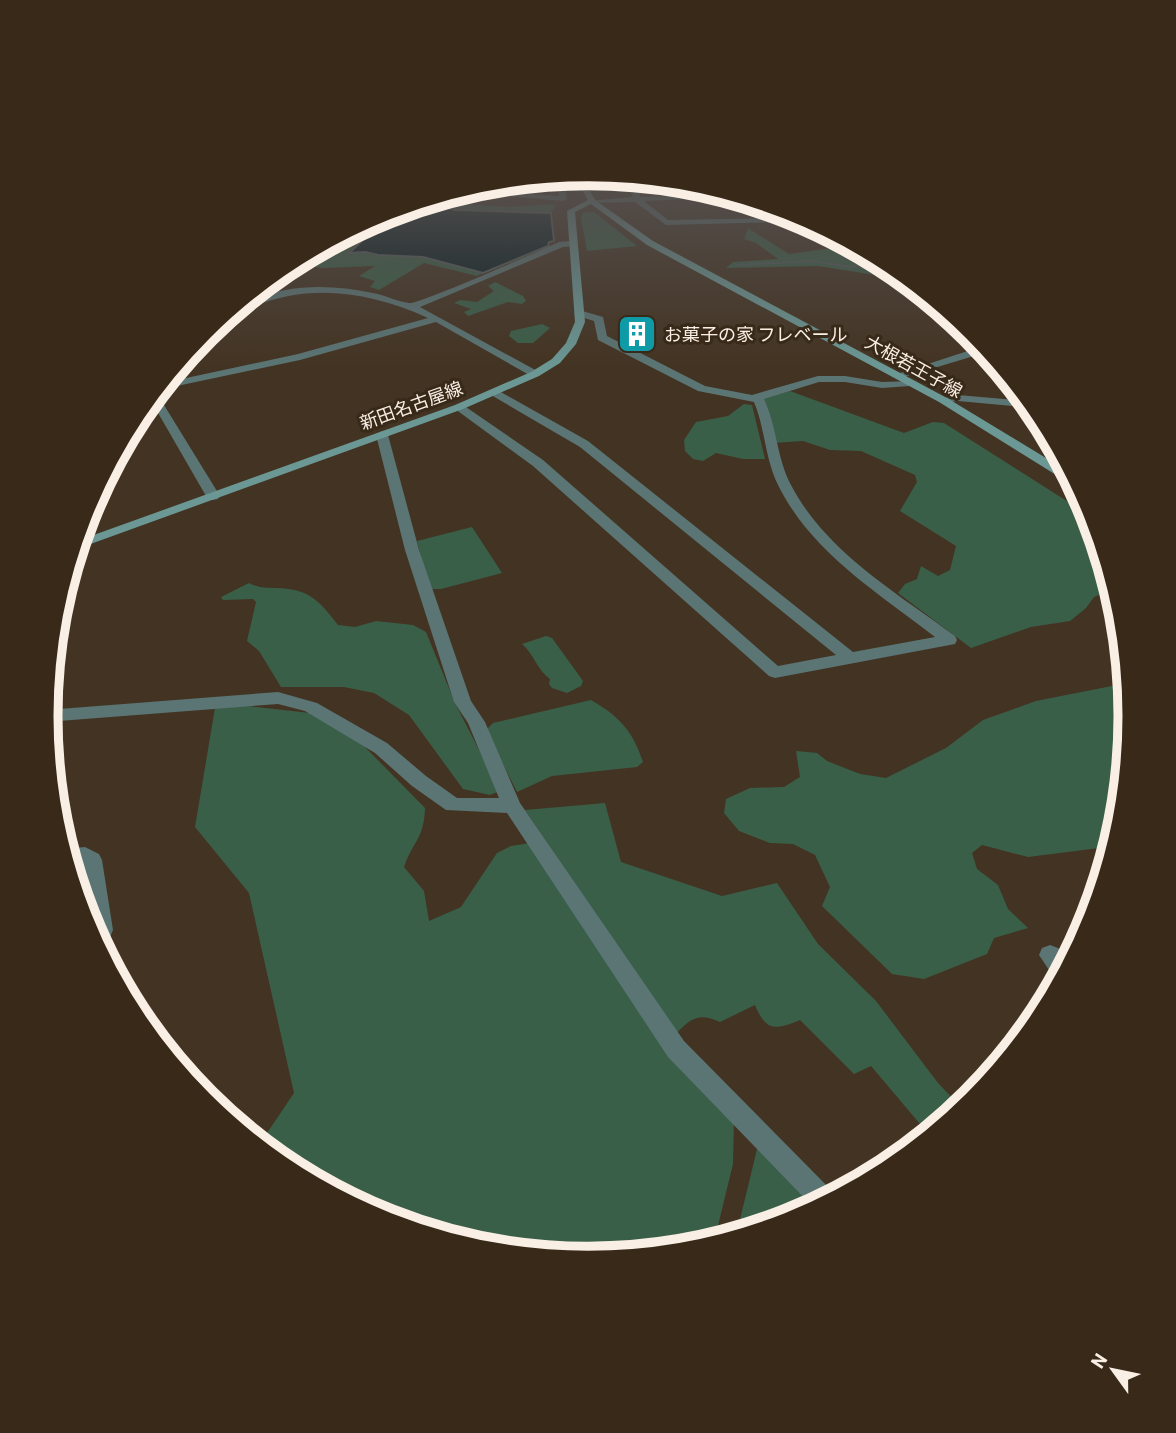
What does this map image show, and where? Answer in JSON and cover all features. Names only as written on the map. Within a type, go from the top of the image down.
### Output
[{"type":"main road","name":"新田名古屋線","points":[[88,542],[459,407],[495,393],[556,361],[571,344],[580,322],[572,235]]},
{"type":"main road","name":"大根若王子線","points":[[639,235],[943,400],[1057,470]]},
{"type":"street","points":[[414,306],[562,244],[572,244]]},
{"type":"street","points":[[261,300],[270,295],[291,292],[332,290],[414,306],[535,374]]},
{"type":"street","points":[[579,313],[599,318],[602,338],[702,389],[752,399],[818,379],[845,379],[882,385],[910,383]]},
{"type":"street","points":[[175,384],[271,365],[437,318]]},
{"type":"street","points":[[897,376],[973,353]]},
{"type":"street","points":[[495,393],[584,444],[848,657]]},
{"type":"street","points":[[459,407],[538,463],[775,672],[949,640],[821,539],[786,487],[773,460],[757,397]]},
{"type":"street","points":[[943,400],[958,398],[1016,404]]},
{"type":"street","points":[[159,405],[213,496]]},
{"type":"street","points":[[382,435],[412,550],[463,702],[476,722],[512,806],[676,1049],[819,1194]]},
{"type":"street","points":[[58,715],[278,698],[311,707],[381,748],[419,781],[453,805],[512,806]]},
{"type":"street","points":[[76,855],[85,855],[92,860],[102,927]]},
{"type":"green space","points":[[367,235],[349,251],[423,257],[483,273],[477,276],[424,263],[379,290],[370,287],[375,281],[359,276],[375,266],[309,266]]},
{"type":"green space","points":[[584,235],[623,235],[637,246],[587,251]]},
{"type":"green space","points":[[746,235],[759,235],[789,254],[833,246],[883,276],[818,266],[726,268],[733,262],[778,259],[756,243],[744,239]]},
{"type":"green space","points":[[495,282],[523,296],[526,301],[522,304],[508,302],[468,316],[464,312],[471,309],[454,303],[460,300],[477,302],[494,291],[488,286]]},
{"type":"green space","points":[[542,324],[550,328],[533,343],[518,343],[509,336],[511,331]]},
{"type":"green space","points":[[790,391],[904,433],[933,422],[944,423],[1074,506],[1090,546],[1103,593],[1094,597],[1086,608],[1070,621],[1031,627],[971,648],[898,593],[905,584],[917,579],[921,566],[938,576],[950,570],[956,546],[900,511],[917,482],[915,475],[861,451],[830,450],[803,441],[773,443],[763,398]]},
{"type":"green space","points":[[744,404],[752,405],[765,459],[743,459],[716,453],[703,461],[693,459],[685,451],[684,440],[696,422],[728,416]]},
{"type":"green space","points":[[472,527],[502,573],[441,589],[429,589],[417,541]]},
{"type":"green space","points":[[249,583],[305,593],[318,602],[338,625],[355,627],[376,621],[413,625],[426,632],[455,703],[500,791],[490,795],[463,789],[409,715],[374,693],[344,687],[281,687],[259,651],[247,641],[256,602],[253,599],[223,600],[221,597]]},
{"type":"green space","points":[[546,636],[552,638],[583,681],[581,686],[567,693],[552,688],[550,679],[522,644]]},
{"type":"green space","points":[[1117,685],[1114,786],[1101,848],[1028,857],[982,845],[972,853],[977,869],[998,885],[1008,909],[1028,928],[994,938],[987,954],[924,979],[892,974],[822,906],[830,887],[815,855],[793,844],[770,843],[739,831],[724,813],[726,799],[750,788],[784,787],[800,777],[796,751],[817,753],[827,761],[860,774],[886,778],[946,748],[983,720],[1036,701]]},
{"type":"green space","points":[[591,700],[624,725],[643,762],[637,767],[552,776],[517,792],[486,730],[493,723]]},
{"type":"green space","points":[[247,706],[310,713],[364,746],[425,808],[420,833],[404,867],[424,891],[429,921],[461,907],[497,853],[511,846],[530,843],[734,1115],[733,1164],[717,1231],[657,1242],[588,1247],[553,1246],[485,1237],[418,1219],[353,1192],[323,1176],[263,1135],[267,1133],[294,1093],[249,893],[195,827],[215,708]]},
{"type":"green space","points":[[605,803],[621,862],[722,896],[777,883],[818,944],[876,1001],[938,1083],[954,1100],[925,1126],[920,1124],[871,1066],[854,1074],[800,1020],[784,1026],[773,1026],[763,1020],[755,1005],[720,1022],[697,1018],[677,1033],[525,810]]},
{"type":"green space","points":[[758,1145],[809,1198],[739,1225]]},
{"type":"water","points":[[368,235],[553,235],[554,241],[483,273],[423,257],[349,253]]},
{"type":"waterway","points":[[737,265],[811,261],[851,267],[862,263]]},
{"type":"place","name":"お菓子の家 フレベール","points":[[637,334]]}]
